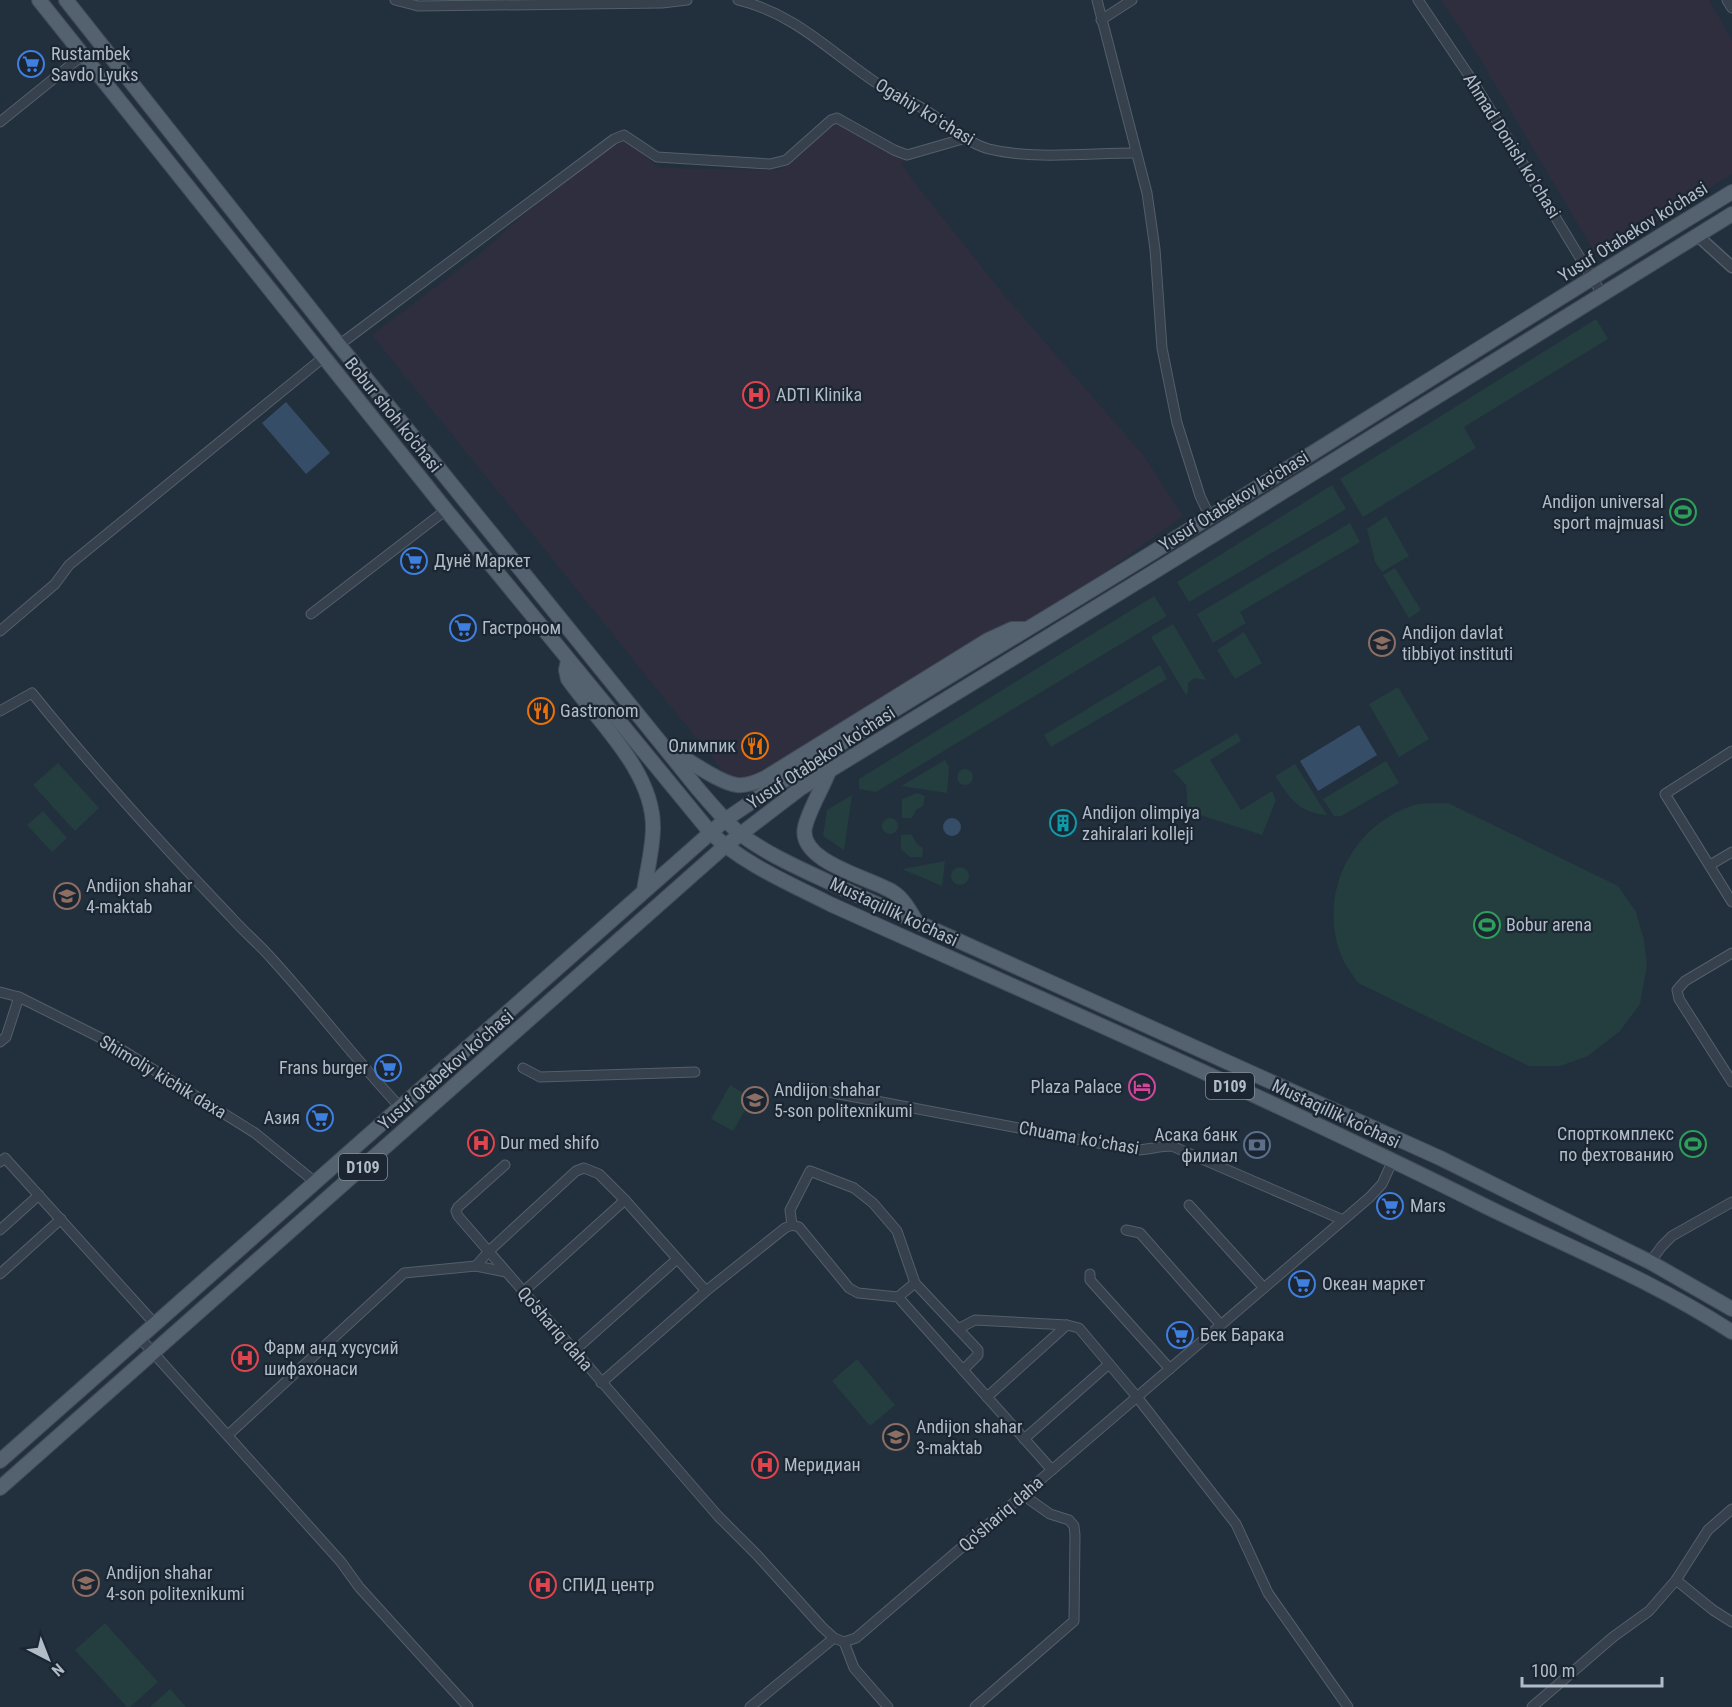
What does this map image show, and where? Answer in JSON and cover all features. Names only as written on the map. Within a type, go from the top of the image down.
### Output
[{"type":"main road","name":"Bobur shoh ko'chasi","points":[[39,0],[568,661],[724,846]]},
{"type":"main road","name":"Bobur shoh ko'chasi","points":[[66,0],[339,345],[662,745],[725,820],[740,833]]},
{"type":"main road","points":[[158,148],[174,135]]},
{"type":"main road","name":"Yusuf Otabekov ko'chasi","points":[[0,1461],[725,820],[792,774],[1028,630],[1732,192]]},
{"type":"main road","name":"Yusuf Otabekov ko'chasi","points":[[0,1488],[724,846],[801,788],[1732,214]]},
{"type":"main road","points":[[224,231],[239,218]]},
{"type":"main road","points":[[662,745],[728,783],[739,785],[753,783],[765,778],[988,640],[1012,629],[1028,630]]},
{"type":"main road","points":[[568,661],[566,670],[568,679],[641,776],[650,801],[653,828],[644,891]]},
{"type":"main road","points":[[829,771],[805,827],[807,843],[814,853],[827,861],[893,892],[910,910],[916,921]]},
{"type":"main road","name":"Mustaqillik ko'chasi","points":[[740,833],[773,855],[1430,1153],[1650,1262],[1732,1310]]},
{"type":"main road","name":"Mustaqillik ko'chasi","points":[[724,846],[830,904],[1393,1160],[1547,1237],[1640,1280],[1732,1332]]},
{"type":"main road","points":[[1547,1237],[1557,1216]]},
{"type":"main road","points":[[1640,1280],[1650,1262]]},
{"type":"street","points":[[395,0],[418,6],[662,3],[687,0]]},
{"type":"street","name":"Ogahiy koʻchasi","points":[[738,0],[756,4],[792,21],[879,85],[928,111],[966,138],[987,148],[1026,154],[1135,153]]},
{"type":"street","points":[[1097,0],[1147,193],[1155,249],[1162,348],[1177,423],[1200,496],[1210,517]]},
{"type":"street","points":[[1101,20],[1132,0]]},
{"type":"street","name":"Ahmad Donish koʻchasi","points":[[1418,0],[1474,83],[1602,294]]},
{"type":"street","points":[[1727,0],[1732,8]]},
{"type":"street","points":[[0,122],[83,55]]},
{"type":"street","points":[[339,345],[614,139],[624,135],[657,157],[771,164],[786,160],[831,120],[837,118],[907,155],[966,138]]},
{"type":"street","points":[[1698,236],[1732,267]]},
{"type":"street","points":[[0,631],[55,584],[69,565],[324,357]]},
{"type":"street","points":[[311,614],[446,510]]},
{"type":"street","points":[[0,711],[32,693],[137,817],[232,919],[272,958],[363,1067],[400,1107]]},
{"type":"street","points":[[1732,751],[1665,794],[1732,902]]},
{"type":"street","points":[[1710,866],[1732,852]]},
{"type":"street","points":[[1732,952],[1684,981],[1677,990],[1679,999],[1732,1082]]},
{"type":"street","name":"Shimoliy kichik daxa","points":[[0,992],[19,997],[111,1043],[255,1133],[315,1182]]},
{"type":"street","points":[[0,1042],[6,1036],[19,997]]},
{"type":"street","points":[[1723,1066],[1732,1061]]},
{"type":"street","points":[[523,1068],[540,1077],[695,1072]]},
{"type":"street","name":"Chuama koʻchasi","points":[[802,1087],[1135,1150],[1172,1146],[1343,1220]]},
{"type":"street","points":[[0,1162],[4,1158],[156,1324]]},
{"type":"street","name":"Qo'shariq daha","points":[[228,1435],[404,1273],[476,1266],[506,1272],[718,1516],[757,1555],[822,1628],[834,1638],[844,1642],[856,1638],[1343,1220],[1382,1184],[1393,1160]]},
{"type":"street","points":[[505,1165],[456,1211],[506,1272]]},
{"type":"street","points":[[476,1266],[489,1251],[576,1171],[584,1168],[598,1174],[625,1200],[706,1291]]},
{"type":"street","points":[[792,1225],[790,1210],[810,1172],[854,1188],[873,1203],[897,1231],[915,1283],[978,1350],[978,1355],[963,1370]]},
{"type":"street","points":[[0,1230],[39,1195]]},
{"type":"street","points":[[523,1292],[625,1200]]},
{"type":"street","points":[[1650,1262],[1672,1236],[1732,1202]]},
{"type":"street","points":[[1189,1205],[1264,1288]]},
{"type":"street","points":[[0,1274],[61,1219]]},
{"type":"street","points":[[601,1383],[706,1291],[785,1228],[792,1225],[799,1227],[849,1288],[858,1293],[898,1297],[1052,1470]]},
{"type":"street","points":[[1126,1230],[1140,1233],[1221,1325]]},
{"type":"street","points":[[574,1351],[676,1260]]},
{"type":"street","points":[[1090,1274],[1090,1280],[1170,1369]]},
{"type":"street","points":[[898,1297],[915,1283]]},
{"type":"street","points":[[958,1329],[975,1320],[1067,1325],[1079,1329],[1137,1397],[1236,1524],[1268,1593],[1348,1707]]},
{"type":"street","points":[[987,1397],[1067,1325]]},
{"type":"street","points":[[140,1338],[468,1707]]},
{"type":"street","points":[[1024,1439],[1108,1364]]},
{"type":"street","points":[[975,1707],[1074,1621],[1076,1535],[1074,1526],[1069,1520],[1050,1514],[1023,1495]]},
{"type":"street","points":[[1532,1707],[1612,1637],[1639,1620],[1676,1580],[1708,1530],[1732,1509]]},
{"type":"street","points":[[1676,1580],[1713,1610],[1732,1622]]},
{"type":"street","points":[[750,1707],[834,1638]]},
{"type":"street","points":[[844,1642],[854,1668],[888,1707]]},
{"type":"shaded area","points":[[1441,0],[1709,0],[1732,40],[1732,174],[1598,258],[1473,47]]},
{"type":"shaded area","name":"ADTI Klinika","points":[[838,121],[905,158],[902,165],[915,183],[1004,295],[1144,456],[1183,516],[1079,591],[975,652],[761,777],[731,781],[372,335],[482,252],[524,214],[620,138],[630,142],[659,168],[780,170]]},
{"type":"shaded area","points":[[286,402],[330,453],[306,474],[262,423]]},
{"type":"shaded area","points":[[1359,725],[1377,755],[1318,791],[1300,761]]},
{"type":"shaded area","points":[[952,818],[958,821],[961,827],[958,833],[952,836],[946,833],[943,827],[946,821]]},
{"type":"green space","points":[[1596,319],[1608,339],[1464,427],[1476,448],[1363,517],[1340,479]]},
{"type":"green space","points":[[1332,485],[1346,509],[1189,602],[1177,582]]},
{"type":"green space","points":[[1386,516],[1409,556],[1382,572],[1375,562],[1367,529]]},
{"type":"green space","points":[[1350,523],[1360,542],[1240,612],[1246,623],[1213,643],[1197,614]]},
{"type":"green space","points":[[1395,568],[1421,610],[1409,618],[1383,575]]},
{"type":"green space","points":[[1154,596],[1167,616],[876,792],[859,789],[859,779]]},
{"type":"green space","points":[[1173,624],[1206,680],[1194,678],[1188,683],[1186,695],[1151,637]]},
{"type":"green space","points":[[1244,632],[1262,663],[1235,679],[1217,650]]},
{"type":"green space","points":[[1160,665],[1167,679],[1051,747],[1044,735]]},
{"type":"green space","points":[[1398,687],[1429,739],[1399,757],[1369,704]]},
{"type":"green space","points":[[1237,733],[1241,741],[1210,760],[1241,810],[1272,791],[1276,800],[1262,835],[1188,811],[1186,785],[1173,771]]},
{"type":"green space","points":[[945,760],[949,767],[947,793],[901,786]]},
{"type":"green space","points":[[1386,761],[1399,783],[1341,816],[1334,816],[1323,799]]},
{"type":"green space","points":[[58,763],[99,808],[75,831],[33,785]]},
{"type":"green space","points":[[1295,764],[1327,815],[1308,811],[1296,803],[1275,776]]},
{"type":"green space","points":[[962,769],[968,769],[973,777],[971,783],[962,785],[957,780],[957,774]]},
{"type":"green space","points":[[917,793],[925,796],[923,806],[916,810],[912,818],[902,818],[902,799]]},
{"type":"green space","points":[[852,795],[844,850],[823,836],[827,810]]},
{"type":"green space","name":"Bobur arena","points":[[1448,803],[1618,886],[1636,912],[1644,940],[1647,965],[1640,1004],[1620,1031],[1588,1056],[1560,1066],[1529,1066],[1358,983],[1343,960],[1336,936],[1334,913],[1336,890],[1355,848],[1370,831],[1389,816],[1415,805]]},
{"type":"green space","points":[[43,811],[67,838],[52,852],[27,825]]},
{"type":"green space","points":[[887,818],[893,818],[898,826],[896,832],[887,834],[882,829],[882,823]]},
{"type":"green space","points":[[911,834],[917,844],[923,848],[922,857],[910,857],[901,849],[901,835]]},
{"type":"green space","points":[[945,861],[942,886],[902,869]]},
{"type":"green space","points":[[960,867],[966,870],[969,876],[966,882],[960,885],[954,882],[951,876],[954,870]]},
{"type":"green space","points":[[730,1085],[752,1098],[733,1131],[711,1119]]},
{"type":"green space","points":[[857,1359],[895,1405],[870,1426],[832,1381]]},
{"type":"green space","points":[[105,1623],[158,1682],[130,1707],[127,1707],[75,1650]]},
{"type":"green space","points":[[170,1689],[186,1707],[150,1707]]},
{"type":"place","name":"Rustambek Savdo Lyuks","points":[[31,64]]},
{"type":"place","name":"ADTI Klinika","points":[[756,395]]},
{"type":"place","name":"Andijon universal sport majmuasi","points":[[1683,512]]},
{"type":"place","name":"Дунё Маркет","points":[[414,561]]},
{"type":"place","name":"Гастроном","points":[[463,628]]},
{"type":"place","name":"Andijon davlat tibbiyot instituti","points":[[1382,643]]},
{"type":"place","name":"Gastronom","points":[[541,711]]},
{"type":"place","name":"Олимпик","points":[[755,746]]},
{"type":"place","name":"Andijon olimpiya zahiralari kolleji","points":[[1063,823]]},
{"type":"place","name":"Andijon shahar 4-maktab","points":[[67,896]]},
{"type":"place","name":"Bobur arena","points":[[1487,925]]},
{"type":"place","name":"Frans burger","points":[[388,1068]]},
{"type":"place","name":"Plaza Palace","points":[[1142,1087]]},
{"type":"place","name":"Andijon shahar 5-son politexnikumi","points":[[755,1100]]},
{"type":"place","name":"Азия","points":[[320,1118]]},
{"type":"place","name":"Dur med shifo","points":[[481,1143]]},
{"type":"place","name":"Спорткомплекс по фехтованию","points":[[1693,1144]]},
{"type":"place","name":"Асака банк филиал","points":[[1257,1145]]},
{"type":"place","name":"Mars","points":[[1390,1206]]},
{"type":"place","name":"Океан маркет","points":[[1302,1284]]},
{"type":"place","name":"Бек Барака","points":[[1180,1335]]},
{"type":"place","name":"Фарм анд хусусий шифахонаси","points":[[245,1358]]},
{"type":"place","name":"Andijon shahar 3-maktab","points":[[896,1437]]},
{"type":"place","name":"Меридиан","points":[[765,1465]]},
{"type":"place","name":"Andijon shahar 4-son politexnikumi","points":[[86,1583]]},
{"type":"place","name":"СПИД центр","points":[[543,1585]]}]
